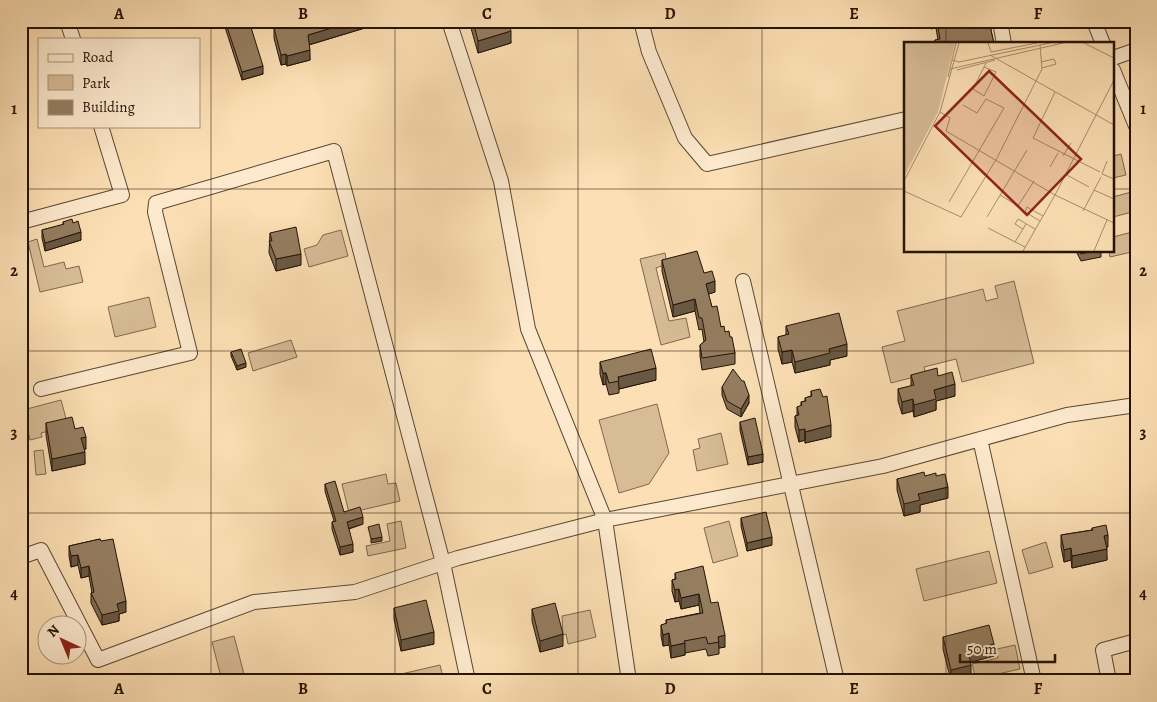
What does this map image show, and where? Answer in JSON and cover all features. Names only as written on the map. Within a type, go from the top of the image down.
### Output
[{"type":"street","points":[[68,21],[73,38]]},
{"type":"street","points":[[449,21],[502,181],[528,329],[605,520],[629,681]]},
{"type":"street","points":[[641,21],[649,52],[685,138],[707,164],[904,119]]},
{"type":"street","points":[[1000,21],[1004,42]]},
{"type":"street","points":[[1094,21],[1102,42]]},
{"type":"street","points":[[1114,58],[1136,50]]},
{"type":"street","points":[[1114,72],[1136,126]]},
{"type":"street","points":[[21,222],[122,195],[102,128]]},
{"type":"street","points":[[42,389],[190,353],[155,212],[156,203],[334,150],[443,563],[468,681]]},
{"type":"street","points":[[743,281],[837,681]]},
{"type":"street","points":[[21,557],[42,550],[98,660],[254,602],[355,592],[443,563],[605,520],[884,466],[1067,415],[1136,405]]},
{"type":"street","points":[[980,439],[1034,681]]},
{"type":"street","points":[[1109,681],[1103,650],[1136,641]]},
{"type":"green space","points":[[1121,154],[1126,175],[1114,178],[1114,156]]},
{"type":"green space","points":[[1135,191],[1136,211],[1114,217],[1114,197]]},
{"type":"green space","points":[[341,230],[348,256],[309,267],[304,249],[317,245],[323,235]]},
{"type":"green space","points":[[1136,231],[1136,251],[1110,257],[1109,252],[1114,252],[1114,237]]},
{"type":"green space","points":[[37,239],[44,267],[64,262],[66,269],[79,266],[83,282],[40,292],[28,242]]},
{"type":"green space","points":[[665,253],[667,264],[656,268],[669,321],[686,318],[690,337],[661,345],[640,259]]},
{"type":"green space","points":[[1014,281],[1034,363],[962,382],[956,359],[924,367],[926,374],[891,383],[882,347],[905,341],[897,311],[983,289],[986,301],[998,298],[995,286]]},
{"type":"green space","points":[[149,297],[156,327],[115,337],[108,307]]},
{"type":"green space","points":[[291,340],[297,357],[253,371],[248,353]]},
{"type":"green space","points":[[61,400],[68,426],[41,433],[42,437],[30,440],[23,410]]},
{"type":"green space","points":[[657,404],[669,453],[649,484],[619,493],[599,420]]},
{"type":"green space","points":[[721,433],[728,464],[697,471],[693,450],[700,448],[698,439]]},
{"type":"green space","points":[[43,450],[46,474],[36,475],[34,451]]},
{"type":"green space","points":[[386,474],[388,484],[396,483],[400,501],[349,513],[342,484]]},
{"type":"green space","points":[[401,521],[406,548],[368,556],[366,546],[390,541],[387,524]]},
{"type":"green space","points":[[729,521],[738,556],[713,563],[704,528]]},
{"type":"green space","points":[[1046,542],[1053,567],[1029,574],[1022,550]]},
{"type":"green space","points":[[989,551],[997,583],[924,601],[916,569]]},
{"type":"green space","points":[[590,610],[596,637],[568,644],[566,634],[563,635],[562,616]]},
{"type":"green space","points":[[234,636],[245,678],[222,681],[212,642]]},
{"type":"green space","points":[[1015,645],[1020,669],[976,679],[972,664],[998,658],[997,649]]},
{"type":"green space","points":[[440,665],[444,681],[371,681]]},
{"type":"building","points":[[225,21],[249,21],[263,66],[242,72]]},
{"type":"building","points":[[288,21],[355,21],[308,35],[310,50],[287,56],[286,54],[281,55],[274,28],[286,24]]},
{"type":"building","points":[[473,21],[508,21],[511,31],[478,41]]},
{"type":"building","points":[[937,21],[989,21],[994,42],[935,42],[935,40],[940,39]]},
{"type":"building","points":[[72,219],[73,223],[78,221],[81,232],[45,243],[42,230],[64,224],[63,222]]},
{"type":"building","points":[[296,227],[301,254],[276,259],[269,241],[272,241],[270,233]]},
{"type":"building","points":[[697,251],[704,273],[712,271],[715,281],[706,284],[712,307],[717,306],[721,327],[724,326],[725,332],[729,331],[735,353],[702,358],[700,345],[706,340],[702,318],[699,318],[695,299],[673,305],[662,260]]},
{"type":"building","points":[[839,313],[847,344],[829,349],[830,353],[795,362],[792,350],[782,352],[778,337],[789,334],[786,326]]},
{"type":"building","points":[[241,349],[246,363],[237,366],[231,352]]},
{"type":"building","points":[[651,349],[656,368],[618,377],[619,381],[609,383],[606,373],[603,373],[600,362]]},
{"type":"building","points":[[937,368],[938,376],[952,372],[955,384],[934,390],[936,399],[914,405],[913,399],[902,402],[898,389],[914,385],[911,375]]},
{"type":"building","points":[[733,369],[744,381],[749,395],[741,409],[727,401],[722,387]]},
{"type":"building","points":[[820,389],[823,397],[827,396],[831,425],[805,432],[805,429],[799,430],[795,416],[799,415],[797,407],[802,405],[801,402],[806,401],[805,398],[812,396],[811,391]]},
{"type":"building","points":[[72,417],[75,429],[83,427],[86,437],[81,438],[85,452],[52,459],[46,423]]},
{"type":"building","points":[[755,418],[763,454],[748,457],[740,422]]},
{"type":"building","points":[[924,472],[925,476],[936,473],[936,476],[945,474],[948,487],[918,494],[920,500],[904,504],[897,479]]},
{"type":"building","points":[[335,481],[344,512],[360,507],[363,517],[347,522],[353,544],[340,547],[332,522],[336,521],[325,484]]},
{"type":"building","points":[[766,512],[772,537],[747,543],[741,518]]},
{"type":"building","points":[[379,524],[382,537],[371,539],[368,527]]},
{"type":"building","points":[[1106,525],[1108,535],[1104,536],[1107,549],[1072,556],[1071,548],[1064,550],[1061,535],[1093,530],[1092,528]]},
{"type":"building","points":[[100,539],[101,541],[113,539],[126,601],[117,604],[119,611],[102,615],[91,593],[94,592],[89,566],[81,568],[78,555],[71,556],[69,546]]},
{"type":"building","points":[[703,566],[711,603],[718,602],[725,635],[718,637],[719,642],[708,644],[706,637],[684,641],[685,643],[671,646],[669,633],[663,635],[661,625],[667,623],[666,620],[703,613],[699,594],[681,598],[679,589],[675,590],[672,580],[676,579],[675,573]]},
{"type":"building","points":[[426,600],[434,632],[401,640],[394,608]]},
{"type":"building","points":[[555,603],[563,634],[540,641],[532,609]]},
{"type":"building","points":[[989,625],[994,644],[968,651],[971,665],[951,670],[943,637]]},
{"type":"building","points":[[246,676],[247,681],[230,681]]}]
